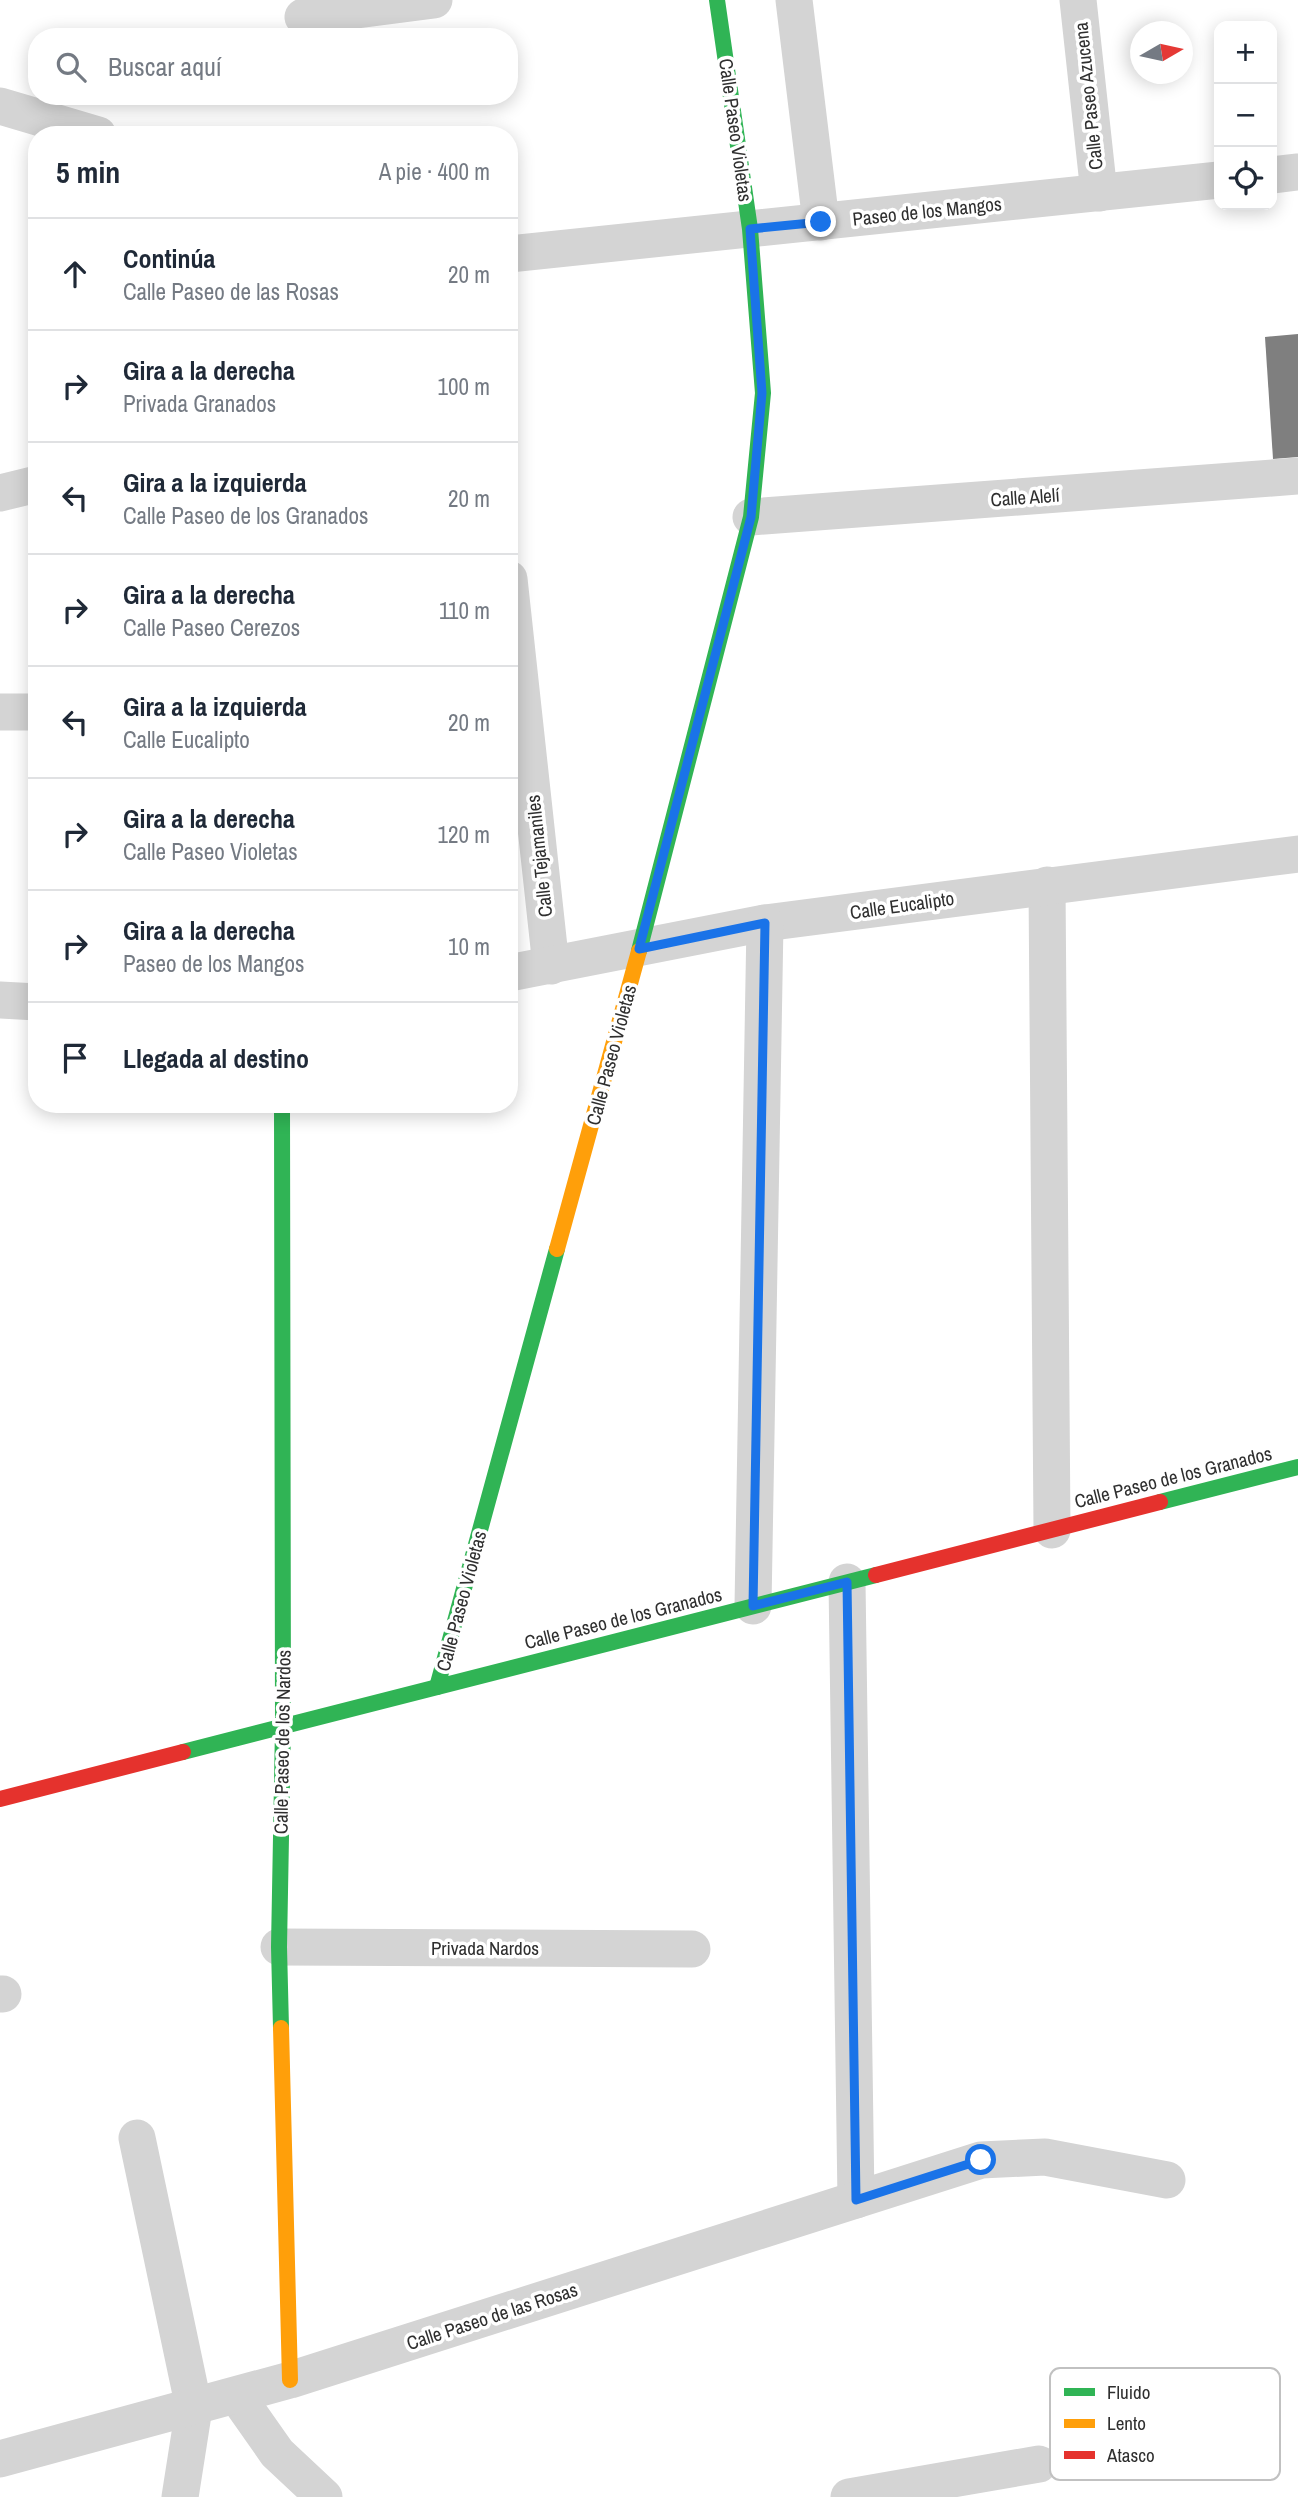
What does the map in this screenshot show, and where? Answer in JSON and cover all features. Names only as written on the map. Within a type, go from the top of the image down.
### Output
[{"type":"street","points":[[303,17],[434,0]]},
{"type":"street","name":"Calle Paseo Violetas","points":[[437,1687],[639,949],[751,517],[762,393],[750,229],[717,0]]},
{"type":"street","points":[[794,0],[821,222]]},
{"type":"street","name":"Calle Paseo Azucena","points":[[1078,0],[1099,193]]},
{"type":"street","points":[[0,106],[68,126]]},
{"type":"street","points":[[1277,174],[1298,172]]},
{"type":"street","name":"Paseo de los Mangos","points":[[518,253],[1214,181]]},
{"type":"street","name":"Calle Alelí","points":[[751,517],[1298,476]]},
{"type":"street","points":[[0,493],[28,486]]},
{"type":"street","name":"Calle Tejamaniles","points":[[518,662],[551,966]]},
{"type":"street","points":[[0,712],[28,712]]},
{"type":"street","name":"Calle Eucalipto","points":[[518,972],[765,923],[1298,854]]},
{"type":"street","points":[[1047,885],[1052,1530]]},
{"type":"street","points":[[753,1606],[765,923]]},
{"type":"street","points":[[0,1000],[28,1002]]},
{"type":"street","name":"Calle Paseo de los Nardos","points":[[282,1113],[283,1727],[279,1947],[290,2380]]},
{"type":"street","name":"Calle Paseo de los Granados","points":[[0,1799],[1298,1468]]},
{"type":"street","points":[[847,1582],[856,2200]]},
{"type":"street","name":"Privada Nardos","points":[[279,1947],[692,1949]]},
{"type":"street","points":[[137,2138],[194,2408],[180,2497]]},
{"type":"street","name":"Calle Paseo de las Rosas","points":[[0,2459],[290,2380],[981,2160],[1045,2157],[1167,2180]]},
{"type":"street","points":[[237,2396],[277,2453],[324,2497]]},
{"type":"street","points":[[849,2497],[1039,2464]]},
{"type":"building","points":[[1298,334],[1298,457],[1273,459],[1265,337]]},
{"type":"traffic: fast","points":[[639,951],[751,517],[763,393],[750,229],[717,0]]},
{"type":"traffic: fast","points":[[281,2028],[282,1113]]},
{"type":"traffic: fast","points":[[437,1687],[557,1249]]},
{"type":"traffic: fast","points":[[1160,1502],[1298,1467]]},
{"type":"traffic: fast","points":[[183,1752],[876,1575]]},
{"type":"traffic: slow","points":[[557,1249],[639,951]]},
{"type":"traffic: slow","points":[[281,2028],[290,2380]]},
{"type":"traffic: jam","points":[[876,1575],[1160,1502]]},
{"type":"traffic: jam","points":[[0,1799],[183,1752]]},
{"type":"route","points":[[821,222],[750,229],[762,393],[751,517],[639,949],[765,923],[753,1606],[847,1582],[856,2200],[981,2160]]}]
